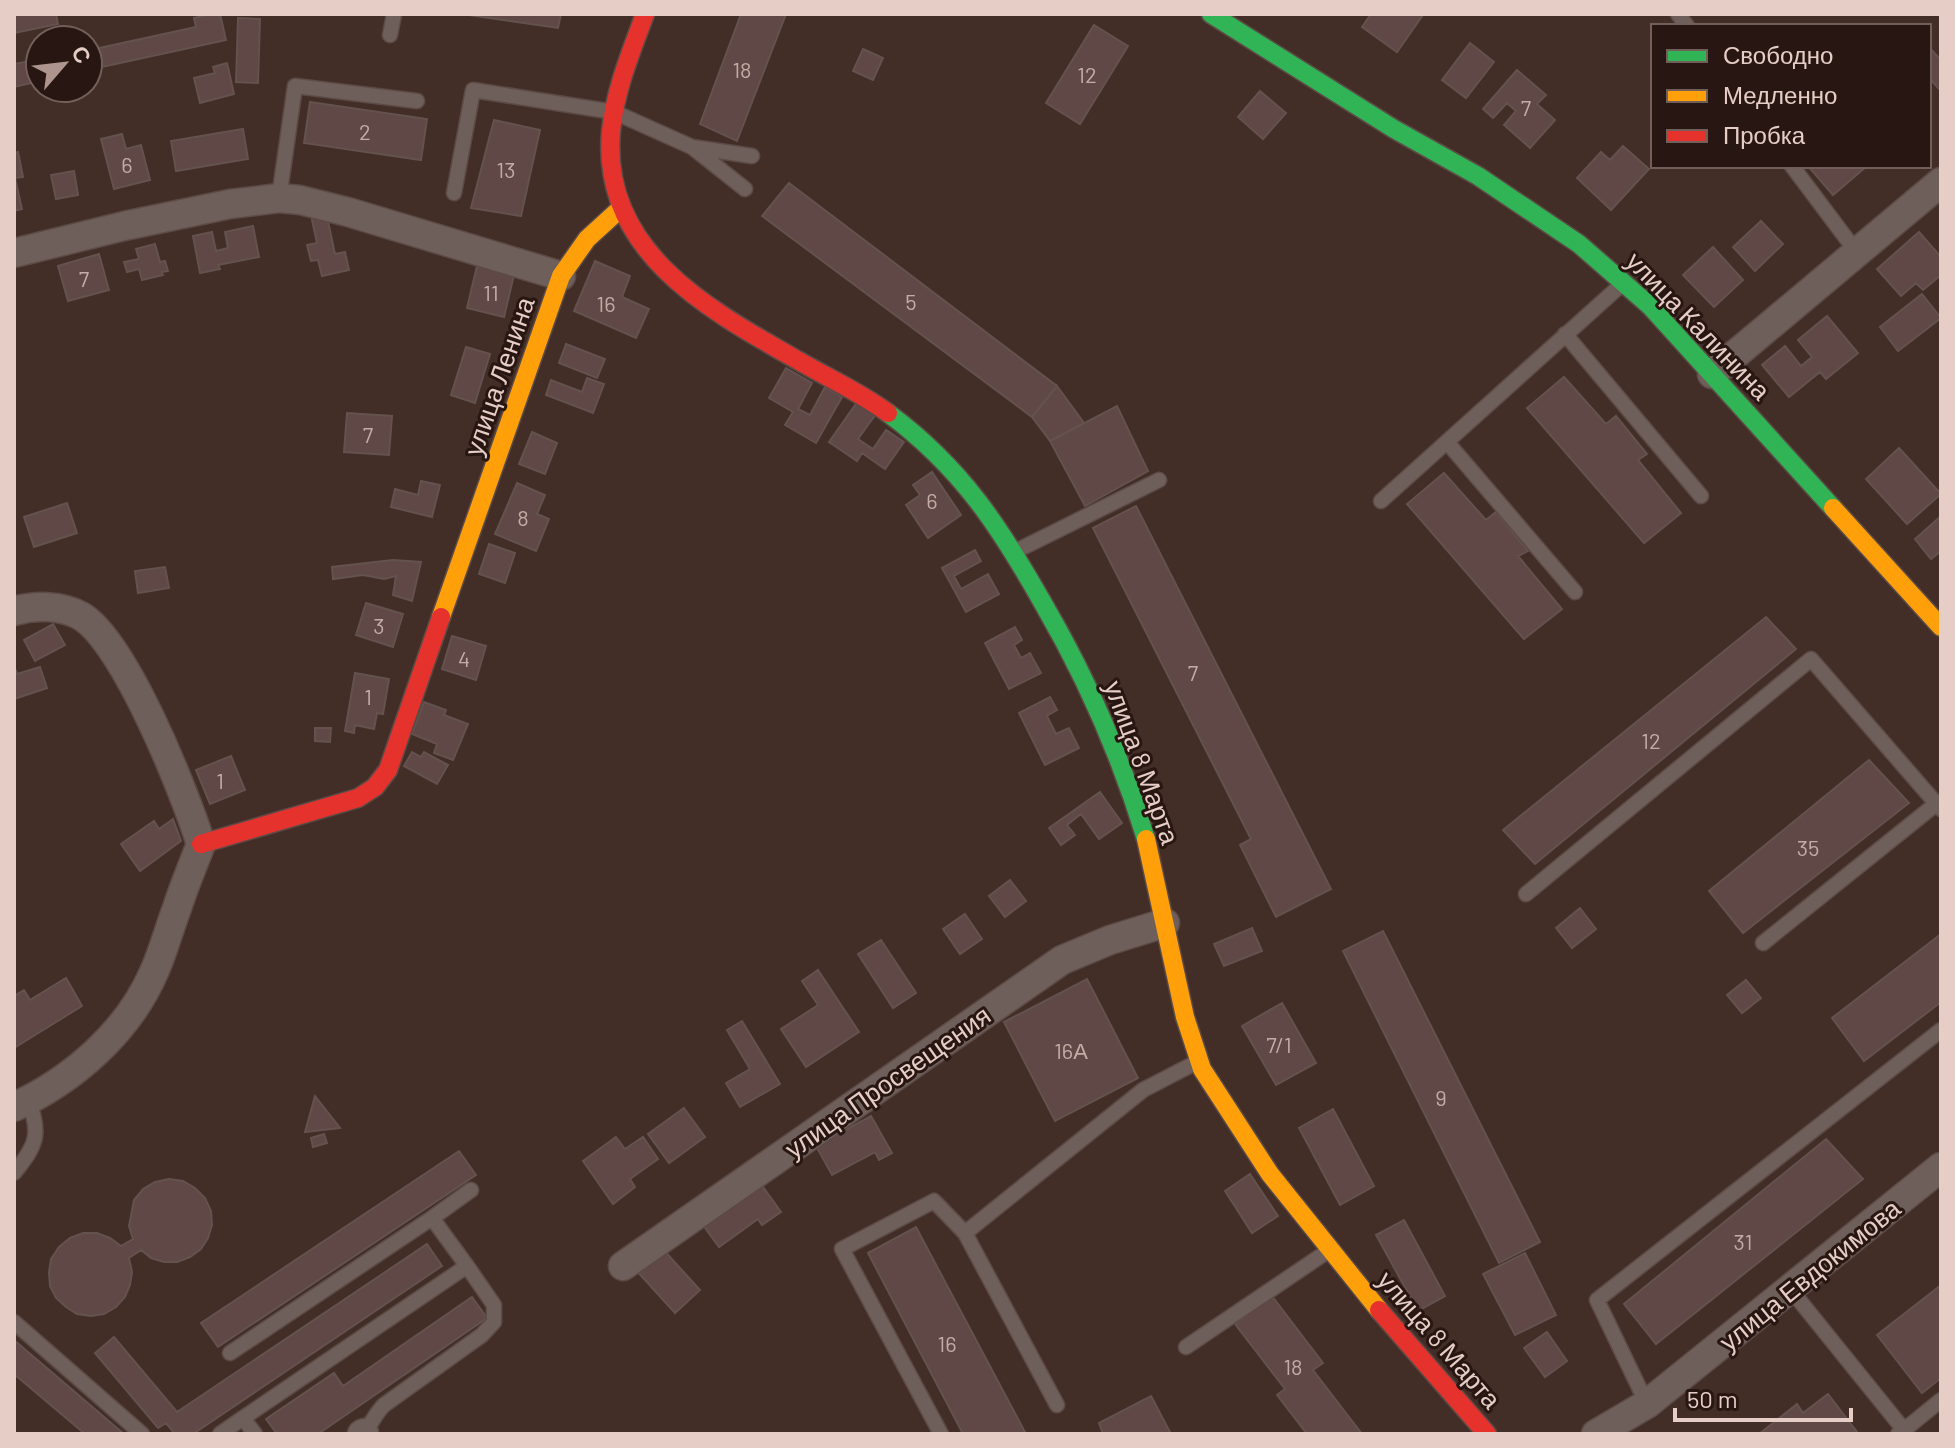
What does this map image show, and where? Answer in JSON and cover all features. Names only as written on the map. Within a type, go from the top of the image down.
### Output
[{"type":"street","points":[[621,208],[610,163],[614,112],[623,74],[645,14]]},
{"type":"street","name":"улица Калинина","points":[[1211,14],[1372,116],[1478,176],[1579,244],[1650,306],[1941,627]]},
{"type":"street","points":[[1712,374],[1941,182]]},
{"type":"street","points":[[14,253],[124,226],[230,204],[279,198],[348,212],[561,276]]},
{"type":"street","name":"улица Ленина","points":[[201,844],[358,798],[373,790],[388,770],[561,276],[570,257],[585,240],[621,208]]},
{"type":"street","name":"улица 8 Марта","points":[[621,208],[649,255],[683,290],[880,407],[938,453],[978,498],[1062,634],[1112,739],[1145,836],[1183,1010],[1199,1061],[1211,1084],[1261,1161],[1329,1251],[1487,1434]]},
{"type":"street","points":[[14,611],[33,607],[64,610],[80,616],[109,642],[170,764],[201,844],[154,972],[125,1022],[68,1074],[21,1104]]},
{"type":"street","name":"улица Просвещения","points":[[623,1266],[1062,960],[1110,940],[1165,923]]},
{"type":"street","name":"улица Евдокимова","points":[[1596,1434],[1647,1404],[1941,1167]]},
{"type":"lane","points":[[390,35],[394,14]]},
{"type":"lane","points":[[279,198],[295,86],[417,101]]},
{"type":"lane","points":[[454,193],[473,90],[614,112],[692,147],[745,189]]},
{"type":"lane","points":[[692,147],[752,156]]},
{"type":"lane","points":[[1794,168],[1858,254]]},
{"type":"lane","points":[[1381,501],[1624,282]]},
{"type":"lane","points":[[1565,334],[1701,496]]},
{"type":"lane","points":[[1447,442],[1575,592]]},
{"type":"lane","points":[[1014,552],[1159,480]]},
{"type":"lane","points":[[1526,894],[1811,659],[1939,806],[1763,943]]},
{"type":"lane","points":[[1647,1404],[1597,1300],[1941,1030]]},
{"type":"lane","points":[[965,1233],[1143,1090],[1199,1061]]},
{"type":"lane","points":[[14,1173],[36,1139],[37,1122],[21,1104]]},
{"type":"lane","points":[[230,1353],[471,1190]]},
{"type":"lane","points":[[941,1434],[842,1249],[934,1201],[965,1233],[1057,1405]]},
{"type":"lane","points":[[363,1433],[374,1414],[384,1405],[482,1335],[494,1322],[494,1305],[432,1218]]},
{"type":"lane","points":[[1186,1347],[1329,1251]]},
{"type":"lane","points":[[220,1434],[467,1266]]},
{"type":"lane","points":[[1791,1290],[1903,1433],[1941,1400]]},
{"type":"lane","points":[[14,1322],[142,1434]]},
{"type":"lane","points":[[243,1418],[255,1434]]},
{"type":"building","points":[[14,14],[56,14],[58,24],[24,24],[24,31],[14,33]]},
{"type":"building","points":[[220,14],[226,40],[104,67],[104,47],[196,27],[194,18]]},
{"type":"building","points":[[462,14],[561,14],[558,28]]},
{"type":"building","points":[[741,14],[786,14],[737,141],[700,124]]},
{"type":"building","points":[[1371,14],[1423,15],[1397,52],[1362,27]]},
{"type":"building","points":[[238,18],[260,19],[258,83],[236,82]]},
{"type":"building","points":[[1094,25],[1128,46],[1080,124],[1046,103]]},
{"type":"building","points":[[1470,43],[1494,62],[1466,98],[1442,80]]},
{"type":"building","points":[[863,49],[883,58],[873,80],[853,71]]},
{"type":"building","points":[[1931,49],[1939,58],[1941,56],[1941,91],[1931,80]]},
{"type":"building","points":[[24,62],[24,85],[14,87],[14,64]]},
{"type":"building","points":[[227,63],[234,94],[200,103],[194,78],[215,73],[213,67]]},
{"type":"building","points":[[1517,70],[1546,95],[1537,104],[1555,120],[1530,148],[1504,125],[1516,111],[1507,103],[1493,118],[1483,109]]},
{"type":"building","points":[[1260,91],[1286,113],[1263,139],[1238,117]]},
{"type":"building","points":[[310,102],[427,119],[421,160],[304,143]]},
{"type":"building","points":[[494,120],[540,130],[521,216],[471,208]]},
{"type":"building","points":[[243,129],[248,159],[176,171],[171,141]]},
{"type":"building","points":[[122,134],[126,149],[141,145],[150,180],[114,189],[101,139]]},
{"type":"building","points":[[1623,146],[1649,169],[1611,210],[1577,178],[1601,152],[1610,160]]},
{"type":"building","points":[[18,152],[23,177],[15,178],[22,209],[14,211],[14,153]]},
{"type":"building","points":[[1810,168],[1865,168],[1833,195]]},
{"type":"building","points":[[74,171],[78,195],[56,199],[51,175]]},
{"type":"building","points":[[789,183],[1057,386],[1032,417],[762,216]]},
{"type":"building","points":[[326,212],[335,254],[345,252],[349,270],[322,276],[318,260],[311,261],[307,245],[317,243],[311,215]]},
{"type":"building","points":[[1761,221],[1783,244],[1755,271],[1733,247]]},
{"type":"building","points":[[253,226],[259,257],[218,265],[220,269],[200,273],[193,236],[212,232],[216,251],[228,248],[225,232]]},
{"type":"building","points":[[1919,232],[1941,257],[1941,275],[1923,290],[1916,283],[1901,296],[1877,269]]},
{"type":"building","points":[[155,244],[160,262],[165,261],[168,271],[142,280],[139,269],[127,272],[124,262],[139,259],[136,249]]},
{"type":"building","points":[[1713,247],[1743,280],[1714,307],[1683,275]]},
{"type":"building","points":[[99,254],[109,290],[68,301],[58,266]]},
{"type":"building","points":[[595,261],[630,276],[622,297],[649,309],[636,338],[574,311]]},
{"type":"building","points":[[477,266],[514,275],[504,317],[467,308]]},
{"type":"building","points":[[1922,294],[1941,318],[1898,351],[1880,327]]},
{"type":"building","points":[[1827,316],[1858,353],[1826,379],[1820,372],[1789,397],[1762,365],[1785,346],[1801,366],[1812,357],[1798,340]]},
{"type":"building","points":[[566,344],[605,359],[597,378],[559,363]]},
{"type":"building","points":[[466,347],[490,354],[475,403],[451,395]]},
{"type":"building","points":[[786,368],[812,383],[798,409],[810,415],[825,387],[842,397],[816,443],[785,425],[793,412],[769,398]]},
{"type":"building","points":[[1564,377],[1606,424],[1616,416],[1647,454],[1638,460],[1681,513],[1644,543],[1527,408]]},
{"type":"building","points":[[587,378],[604,384],[593,413],[546,395],[551,380],[582,392]]},
{"type":"building","points":[[1057,386],[1084,423],[1050,441],[1032,417]]},
{"type":"building","points":[[858,401],[876,414],[858,439],[873,449],[886,430],[904,442],[885,469],[862,453],[857,461],[829,442]]},
{"type":"building","points":[[1117,406],[1148,471],[1085,506],[1050,441]]},
{"type":"building","points":[[347,413],[392,416],[389,455],[344,452]]},
{"type":"building","points":[[532,432],[557,443],[545,474],[519,464]]},
{"type":"building","points":[[1899,448],[1941,494],[1907,524],[1866,479]]},
{"type":"building","points":[[932,472],[961,515],[928,538],[906,505],[920,495],[913,485]]},
{"type":"building","points":[[1444,473],[1486,520],[1496,512],[1528,551],[1518,556],[1562,609],[1524,639],[1407,504]]},
{"type":"building","points":[[421,481],[440,485],[432,517],[391,507],[395,489],[418,495]]},
{"type":"building","points":[[517,483],[545,495],[537,514],[549,519],[536,551],[495,534]]},
{"type":"building","points":[[67,503],[77,533],[34,547],[24,517]]},
{"type":"building","points":[[1136,506],[1331,889],[1276,917],[1240,845],[1251,839],[1093,528]]},
{"type":"building","points":[[1941,516],[1941,551],[1931,559],[1915,539]]},
{"type":"building","points":[[489,544],[515,553],[505,583],[479,574]]},
{"type":"building","points":[[975,550],[981,561],[954,576],[961,589],[988,574],[999,594],[966,612],[942,568]]},
{"type":"building","points":[[393,560],[421,562],[412,601],[393,595],[396,576],[384,579],[363,575],[333,579],[332,567]]},
{"type":"building","points":[[165,567],[169,588],[138,593],[135,571]]},
{"type":"building","points":[[366,603],[403,614],[393,647],[356,635]]},
{"type":"building","points":[[1766,617],[1796,649],[1535,864],[1503,830]]},
{"type":"building","points":[[53,624],[65,645],[35,661],[24,640]]},
{"type":"building","points":[[1015,627],[1022,640],[1014,645],[1021,658],[1030,653],[1041,673],[1009,689],[985,643]]},
{"type":"building","points":[[452,636],[486,646],[476,680],[442,669]]},
{"type":"building","points":[[14,665],[17,674],[40,667],[47,688],[14,699]]},
{"type":"building","points":[[355,673],[389,679],[383,714],[377,713],[374,729],[355,725],[354,733],[345,731]]},
{"type":"building","points":[[1050,697],[1057,710],[1047,716],[1056,734],[1069,728],[1079,748],[1045,765],[1019,713]]},
{"type":"building","points":[[424,702],[446,710],[444,715],[468,724],[453,760],[434,753],[437,744],[412,734]]},
{"type":"building","points":[[315,728],[331,728],[330,742],[315,741]]},
{"type":"building","points":[[412,752],[421,757],[424,752],[448,765],[437,784],[404,766]]},
{"type":"building","points":[[231,756],[245,790],[210,804],[196,770]]},
{"type":"building","points":[[1869,760],[1909,803],[1743,933],[1709,891]]},
{"type":"building","points":[[1100,792],[1122,823],[1099,839],[1081,814],[1067,825],[1075,835],[1061,845],[1049,828]]},
{"type":"building","points":[[173,819],[181,841],[140,871],[121,844],[154,821],[159,829]]},
{"type":"building","points":[[1010,880],[1026,901],[1005,917],[989,896]]},
{"type":"building","points":[[1580,908],[1596,929],[1572,948],[1556,928]]},
{"type":"building","points":[[965,914],[982,939],[960,954],[943,929]]},
{"type":"building","points":[[1252,928],[1262,951],[1224,966],[1214,944]]},
{"type":"building","points":[[1383,931],[1540,1242],[1499,1263],[1343,951]]},
{"type":"building","points":[[1941,934],[1941,1002],[1864,1061],[1832,1018]]},
{"type":"building","points":[[881,940],[916,993],[893,1008],[858,954]]},
{"type":"building","points":[[818,970],[859,1032],[806,1067],[781,1029],[818,1005],[802,981]]},
{"type":"building","points":[[66,978],[82,1006],[14,1048],[14,996],[24,990],[30,1000]]},
{"type":"building","points":[[1087,979],[1138,1078],[1055,1121],[1004,1022]]},
{"type":"building","points":[[1746,980],[1761,998],[1742,1013],[1727,995]]},
{"type":"building","points":[[1282,1003],[1316,1063],[1276,1085],[1242,1026]]},
{"type":"building","points":[[742,1021],[780,1084],[740,1107],[726,1083],[750,1069],[727,1030]]},
{"type":"building","points":[[315,1096],[340,1128],[305,1132]]},
{"type":"building","points":[[684,1108],[705,1137],[669,1163],[648,1134]]},
{"type":"building","points":[[1333,1109],[1374,1186],[1340,1205],[1299,1128]]},
{"type":"building","points":[[871,1116],[892,1153],[879,1160],[875,1152],[832,1175],[816,1146]]},
{"type":"building","points":[[324,1134],[327,1143],[313,1147],[311,1138]]},
{"type":"building","points":[[616,1137],[625,1149],[643,1137],[658,1159],[630,1179],[635,1187],[613,1204],[583,1161]]},
{"type":"building","points":[[1826,1139],[1863,1179],[1656,1344],[1624,1304]]},
{"type":"building","points":[[459,1151],[476,1175],[218,1347],[201,1323]]},
{"type":"building","points":[[1250,1174],[1278,1216],[1252,1233],[1225,1191]]},
{"type":"building","points":[[169,1179],[183,1181],[195,1188],[205,1198],[211,1211],[212,1225],[201,1249],[177,1262],[151,1258],[141,1250],[129,1258],[132,1272],[130,1285],[116,1307],[104,1314],[91,1316],[77,1314],[66,1307],[56,1298],[50,1286],[51,1259],[59,1247],[83,1233],[97,1233],[121,1246],[133,1239],[129,1226],[134,1200],[143,1189]]},
{"type":"building","points":[[758,1180],[781,1212],[762,1225],[758,1219],[719,1247],[700,1221]]},
{"type":"building","points":[[1404,1220],[1445,1296],[1418,1311],[1376,1235]]},
{"type":"building","points":[[916,1227],[1026,1434],[963,1434],[868,1253]]},
{"type":"building","points":[[427,1244],[442,1266],[193,1434],[175,1434],[166,1423],[158,1428],[95,1353],[114,1337],[177,1412]]},
{"type":"building","points":[[659,1245],[700,1290],[675,1313],[634,1268]]},
{"type":"building","points":[[1525,1253],[1556,1315],[1515,1335],[1483,1274]]},
{"type":"building","points":[[1941,1285],[1941,1378],[1922,1393],[1877,1335]]},
{"type":"building","points":[[1272,1296],[1323,1363],[1313,1370],[1362,1434],[1307,1434],[1277,1395],[1285,1389],[1235,1324]]},
{"type":"building","points":[[472,1297],[487,1318],[318,1434],[277,1434],[266,1419],[334,1373],[343,1386]]},
{"type":"building","points":[[1547,1332],[1567,1361],[1545,1377],[1524,1348]]},
{"type":"building","points":[[14,1340],[124,1434],[85,1434],[14,1374]]},
{"type":"building","points":[[1828,1394],[1857,1432],[1855,1434],[1759,1434],[1797,1404],[1803,1413]]},
{"type":"building","points":[[1151,1396],[1171,1434],[1103,1434],[1099,1423]]},
{"type":"traffic: fast","points":[[1211,14],[1394,129],[1478,176],[1579,244],[1650,306],[1833,508]]},
{"type":"traffic: fast","points":[[888,413],[958,477],[995,524],[1028,577],[1075,661],[1102,719],[1146,839]]},
{"type":"traffic: slow","points":[[441,617],[561,276],[587,239],[621,208]]},
{"type":"traffic: slow","points":[[1833,508],[1941,627]]},
{"type":"traffic: slow","points":[[1146,839],[1185,1017],[1202,1069],[1270,1174],[1379,1310]]},
{"type":"traffic: jam","points":[[645,14],[620,86],[611,131],[612,173],[623,210],[642,243],[667,272],[730,320],[888,413]]},
{"type":"traffic: jam","points":[[201,844],[358,798],[375,787],[388,770],[441,617]]},
{"type":"traffic: jam","points":[[1379,1310],[1487,1434]]}]
